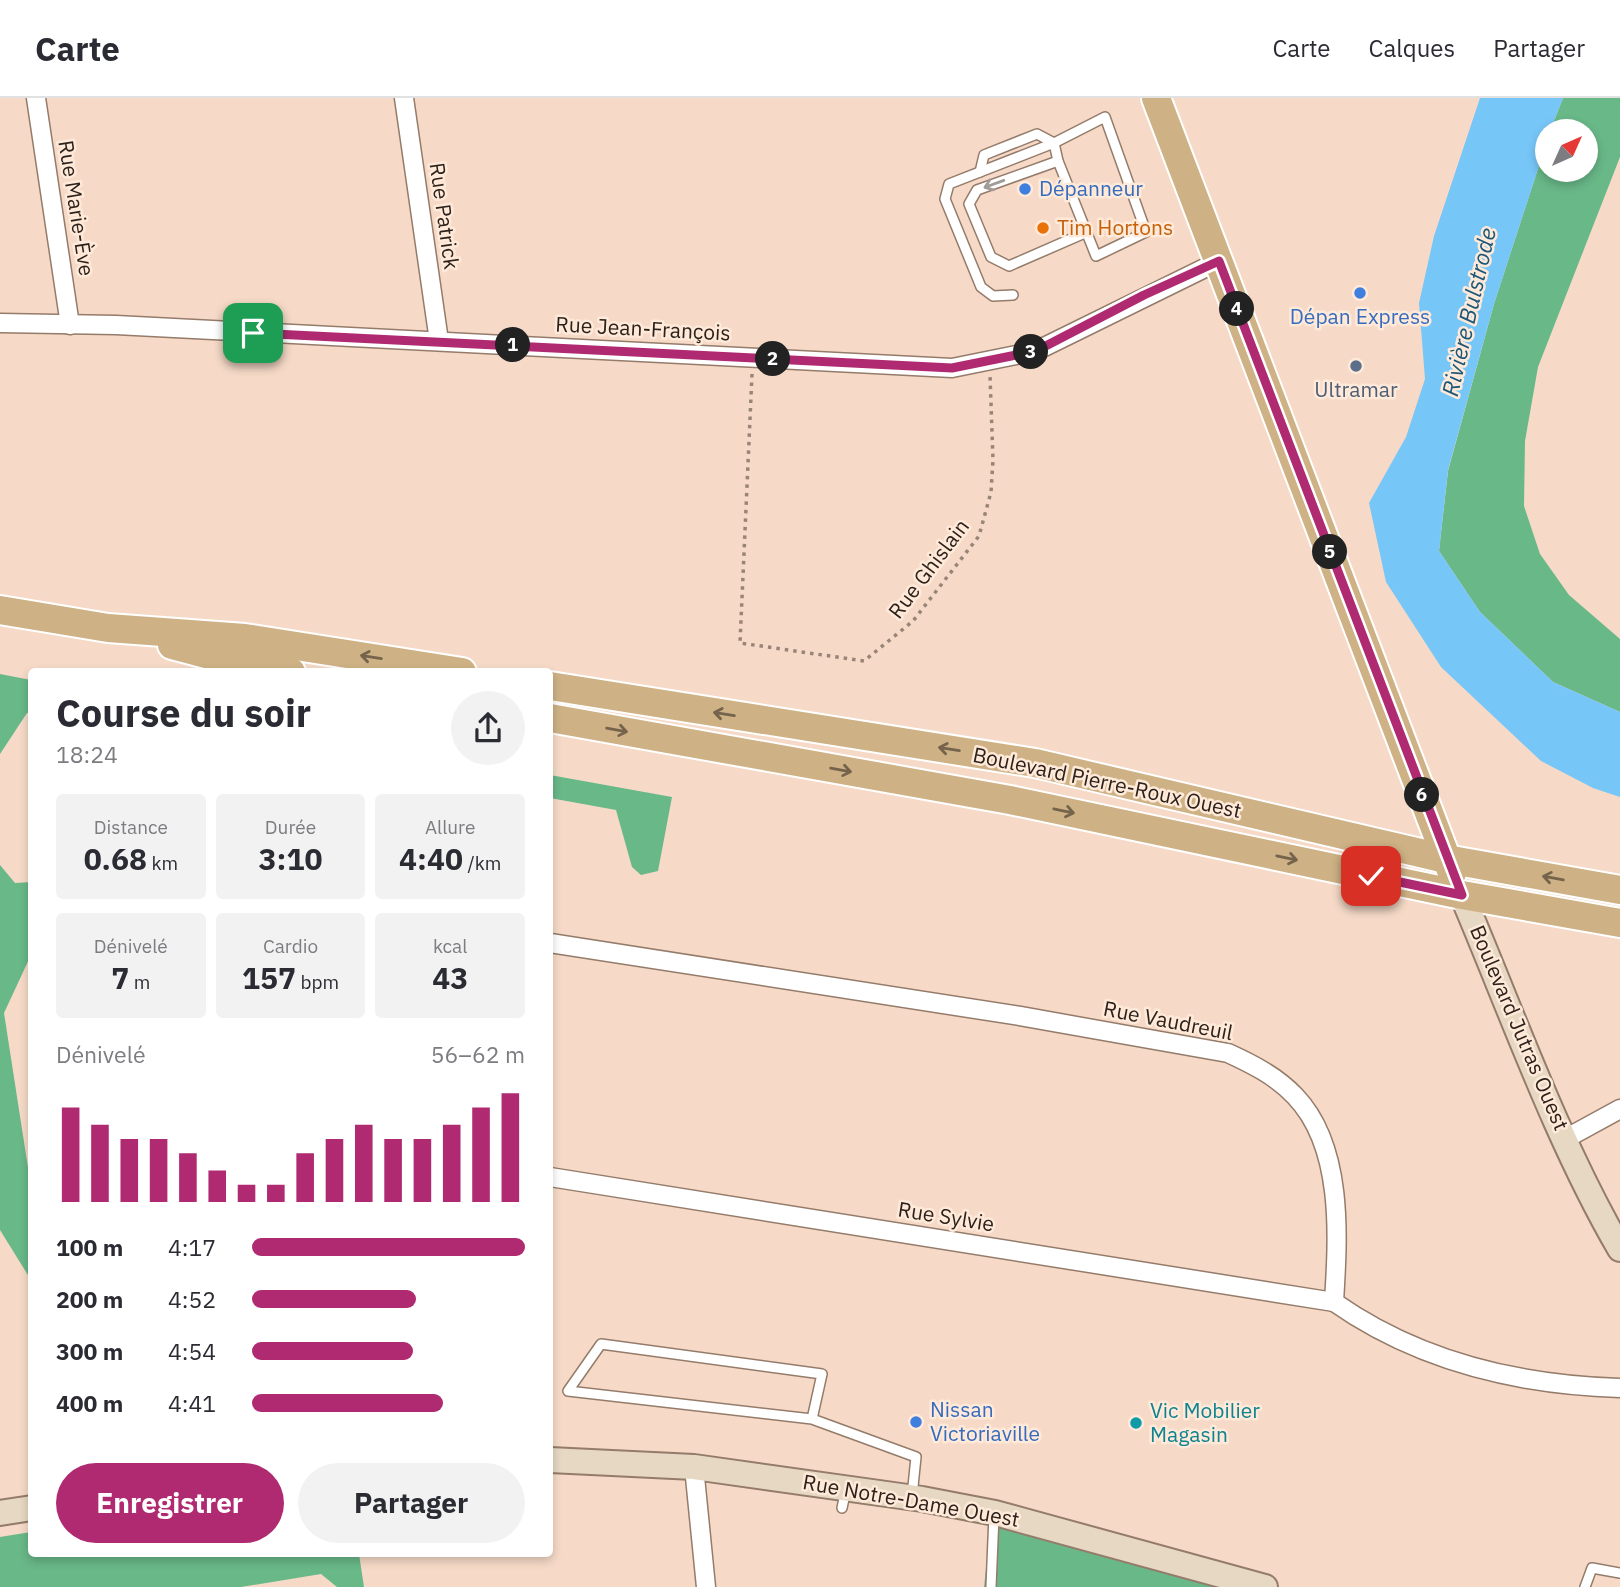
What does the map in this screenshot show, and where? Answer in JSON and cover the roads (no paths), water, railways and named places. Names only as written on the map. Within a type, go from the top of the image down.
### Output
[{"type":"main road","name":"Boulevard Jutras Ouest","points":[[1156,98],[1462,895]]},
{"type":"main road","points":[[0,610],[108,628],[245,638],[436,668]]},
{"type":"main road","points":[[108,628],[268,668]]},
{"type":"main road","name":"Boulevard Pierre-Roux Ouest","points":[[553,686],[1035,763],[1446,859],[1620,890]]},
{"type":"main road","name":"Boulevard Pierre-Roux Ouest","points":[[553,719],[1010,800],[1462,895],[1620,923]]},
{"type":"street","name":"Rue Marie-Ève","points":[[36,98],[70,325]]},
{"type":"street","name":"Rue Patrick","points":[[404,98],[439,341]]},
{"type":"street","name":"Rue Jean-François","points":[[0,323],[439,341],[952,368],[1036,351],[1144,295],[1219,261]]},
{"type":"street","name":"Boulevard Jutras Ouest","points":[[1462,895],[1565,1139],[1597,1210],[1620,1249]]},
{"type":"street","name":"Rue Vaudreuil","points":[[553,943],[1020,1016],[1228,1053],[1259,1067],[1296,1097],[1317,1130],[1331,1173],[1336,1223],[1334,1302]]},
{"type":"street","points":[[1565,1139],[1620,1109]]},
{"type":"street","name":"Rue Sylvie","points":[[553,1177],[1334,1302]]},
{"type":"street","points":[[1334,1302],[1402,1343],[1452,1361],[1508,1376],[1584,1387],[1620,1388]]},
{"type":"street","name":"Rue Notre-Dame Ouest","points":[[553,1460],[694,1466],[844,1498],[911,1497],[995,1513],[1254,1585]]},
{"type":"street","points":[[694,1466],[706,1587]]},
{"type":"street","points":[[0,1513],[28,1509]]},
{"type":"lane","points":[[979,172],[984,155],[1037,134],[1054,143],[1058,161],[1096,256],[1146,232],[1105,117],[1054,143],[949,184],[945,199],[981,287],[993,296],[1013,295]]},
{"type":"lane","points":[[1058,161],[977,190],[969,204],[991,257],[1009,266],[1087,232]]},
{"type":"lane","points":[[812,1419],[822,1374],[601,1345],[568,1391],[812,1419],[916,1457],[911,1497]]},
{"type":"lane","points":[[990,1587],[995,1513]]},
{"type":"lane","points":[[1585,1587],[1592,1568],[1620,1573]]},
{"type":"water","name":"Rivière Bulstrode","points":[[1480,98],[1563,98],[1555,119],[1535,119],[1535,178],[1494,304],[1448,470],[1439,551],[1480,612],[1553,682],[1620,712],[1620,797],[1593,788],[1541,761],[1441,667],[1386,582],[1369,503],[1406,437],[1425,379],[1419,303],[1434,236]]},
{"type":"place","name":"Dépanneur","points":[[1025,189]]},
{"type":"place","name":"Tim Hortons","points":[[1043,228]]},
{"type":"place","name":"Dépan Express","points":[[1360,293]]},
{"type":"place","name":"Ultramar","points":[[1356,366]]},
{"type":"place","name":"Nissan Victoriaville","points":[[916,1422]]},
{"type":"place","name":"Vic Mobilier Magasin","points":[[1136,1423]]}]
